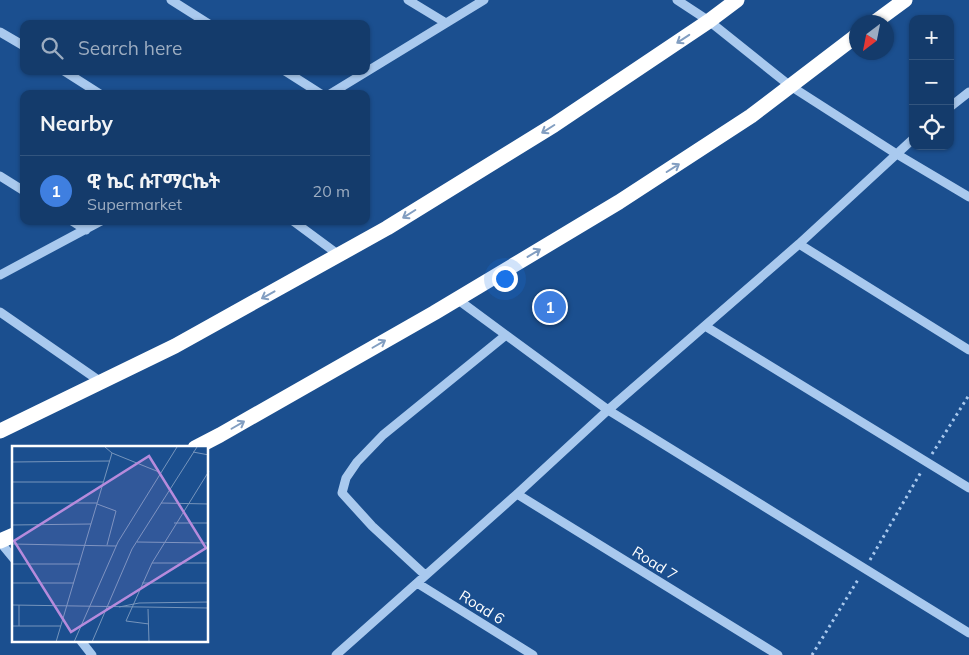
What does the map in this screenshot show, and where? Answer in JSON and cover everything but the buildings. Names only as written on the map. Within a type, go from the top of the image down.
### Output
[{"type":"highway","points":[[0,431],[175,346],[387,228],[554,124],[709,21],[737,0]]},
{"type":"highway","points":[[885,15],[905,0]]},
{"type":"highway","points":[[199,446],[457,299],[619,202],[750,116],[849,41]]},
{"type":"highway","points":[[0,541],[12,535]]},
{"type":"street","points":[[171,0],[203,20]]},
{"type":"street","points":[[408,0],[446,23]]},
{"type":"street","points":[[370,70],[484,0]]},
{"type":"street","points":[[677,0],[709,21],[790,85],[895,153],[969,197]]},
{"type":"street","points":[[0,32],[20,44]]},
{"type":"street","points":[[70,75],[94,90]]},
{"type":"street","points":[[291,75],[315,90]]},
{"type":"street","points":[[337,90],[361,75]]},
{"type":"street","points":[[953,105],[969,92]]},
{"type":"street","points":[[336,655],[517,494],[608,410],[799,244],[909,141]]},
{"type":"street","points":[[0,176],[20,188]]},
{"type":"street","points":[[78,225],[86,230]]},
{"type":"street","points":[[0,275],[94,225]]},
{"type":"street","points":[[298,225],[339,255]]},
{"type":"street","points":[[799,244],[969,350]]},
{"type":"street","points":[[457,299],[608,410],[969,633]]},
{"type":"street","points":[[0,312],[101,382]]},
{"type":"street","points":[[705,326],[969,488]]},
{"type":"street","points":[[425,575],[372,526],[342,493],[346,478],[357,462],[383,435],[506,335]]},
{"type":"street","name":"Road 7","points":[[517,494],[778,655]]},
{"type":"street","points":[[0,541],[12,556]]},
{"type":"street","name":"Road 6","points":[[417,583],[532,655]]},
{"type":"street","points":[[83,642],[92,655]]},
{"type":"path","points":[[812,655],[969,395]]},
{"type":"place","name":"ዊ ኬር ሱፐማርኬት","points":[[550,307]]}]
